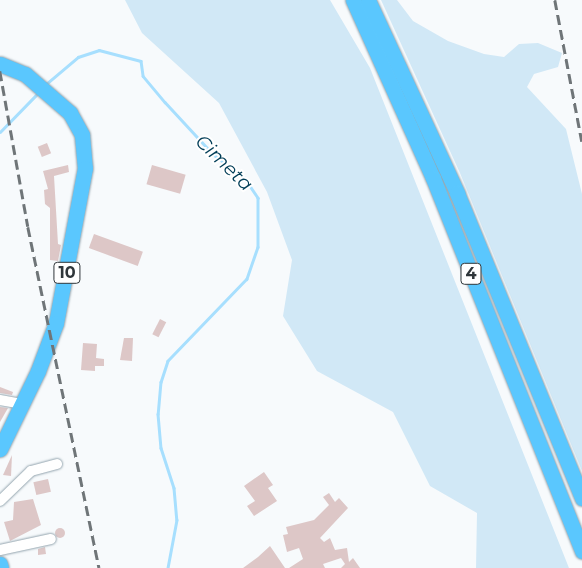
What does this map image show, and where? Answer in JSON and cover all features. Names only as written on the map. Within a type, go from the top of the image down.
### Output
[{"type":"highway","name":"4","points":[[353,0],[433,178],[582,551]]},
{"type":"highway","name":"4","points":[[368,0],[457,193],[582,498]]},
{"type":"highway","name":"10","points":[[0,64],[24,74],[53,96],[70,113],[82,134],[85,168],[56,323],[22,404],[0,449]]},
{"type":"highway","points":[[0,564],[1,568]]},
{"type":"street","points":[[0,400],[22,404]]},
{"type":"street","points":[[0,501],[31,471],[57,464]]},
{"type":"street","points":[[0,550],[51,539]]},
{"type":"shaded area","points":[[125,0],[330,0],[370,68],[569,568],[476,568],[477,513],[430,486],[393,412],[317,371],[283,316],[292,260],[267,192],[219,103],[142,33]]},
{"type":"shaded area","points":[[381,0],[397,0],[413,21],[448,41],[484,54],[504,57],[519,44],[538,43],[562,53],[558,67],[534,74],[527,87],[566,129],[582,194],[582,471],[460,173]]},
{"type":"building","points":[[47,143],[51,153],[42,157],[38,147]]},
{"type":"building","points":[[68,165],[69,172],[54,176],[58,244],[61,245],[58,261],[50,260],[50,208],[45,204],[44,190],[48,189],[43,171]]},
{"type":"building","points":[[152,165],[186,175],[180,194],[146,184]]},
{"type":"building","points":[[94,234],[143,252],[138,266],[89,248]]},
{"type":"building","points":[[160,319],[166,322],[159,337],[152,334]]},
{"type":"building","points":[[124,338],[133,338],[132,361],[120,360]]},
{"type":"building","points":[[83,343],[97,344],[96,358],[104,359],[104,366],[95,366],[95,371],[81,370]]},
{"type":"building","points":[[0,387],[13,392],[12,395],[0,393]]},
{"type":"building","points":[[0,407],[8,408],[0,422]]},
{"type":"building","points":[[12,455],[11,476],[3,475]]},
{"type":"building","points":[[264,472],[273,485],[268,488],[277,501],[254,516],[247,506],[255,501],[244,486]]},
{"type":"building","points":[[48,479],[51,492],[36,495],[33,482]]},
{"type":"building","points":[[329,493],[335,502],[339,498],[348,508],[320,538],[324,542],[330,538],[335,550],[347,548],[349,562],[353,558],[360,568],[341,568],[345,564],[341,558],[323,564],[325,568],[289,568],[303,559],[299,548],[287,552],[283,535],[288,534],[286,527],[314,520],[329,505],[323,497]]},
{"type":"building","points":[[33,499],[41,525],[10,541],[4,522],[13,520],[14,502]]},
{"type":"building","points":[[60,528],[65,533],[60,538],[55,533]]},
{"type":"building","points":[[270,546],[285,568],[243,568],[258,557]]},
{"type":"building","points":[[45,547],[46,554],[38,555],[38,549]]},
{"type":"waterway","name":"Cimeta","points":[[45,85],[78,57],[99,50],[141,61],[143,76],[165,102],[213,154],[244,177],[258,198],[258,247],[247,279],[168,361],[161,382],[158,414],[161,448],[174,488],[177,520],[168,568]]},
{"type":"waterway","name":"Cimeta","points":[[0,132],[38,93]]},
{"type":"railway","points":[[555,0],[582,141]]},
{"type":"railway","points":[[0,71],[28,227],[99,568]]}]
